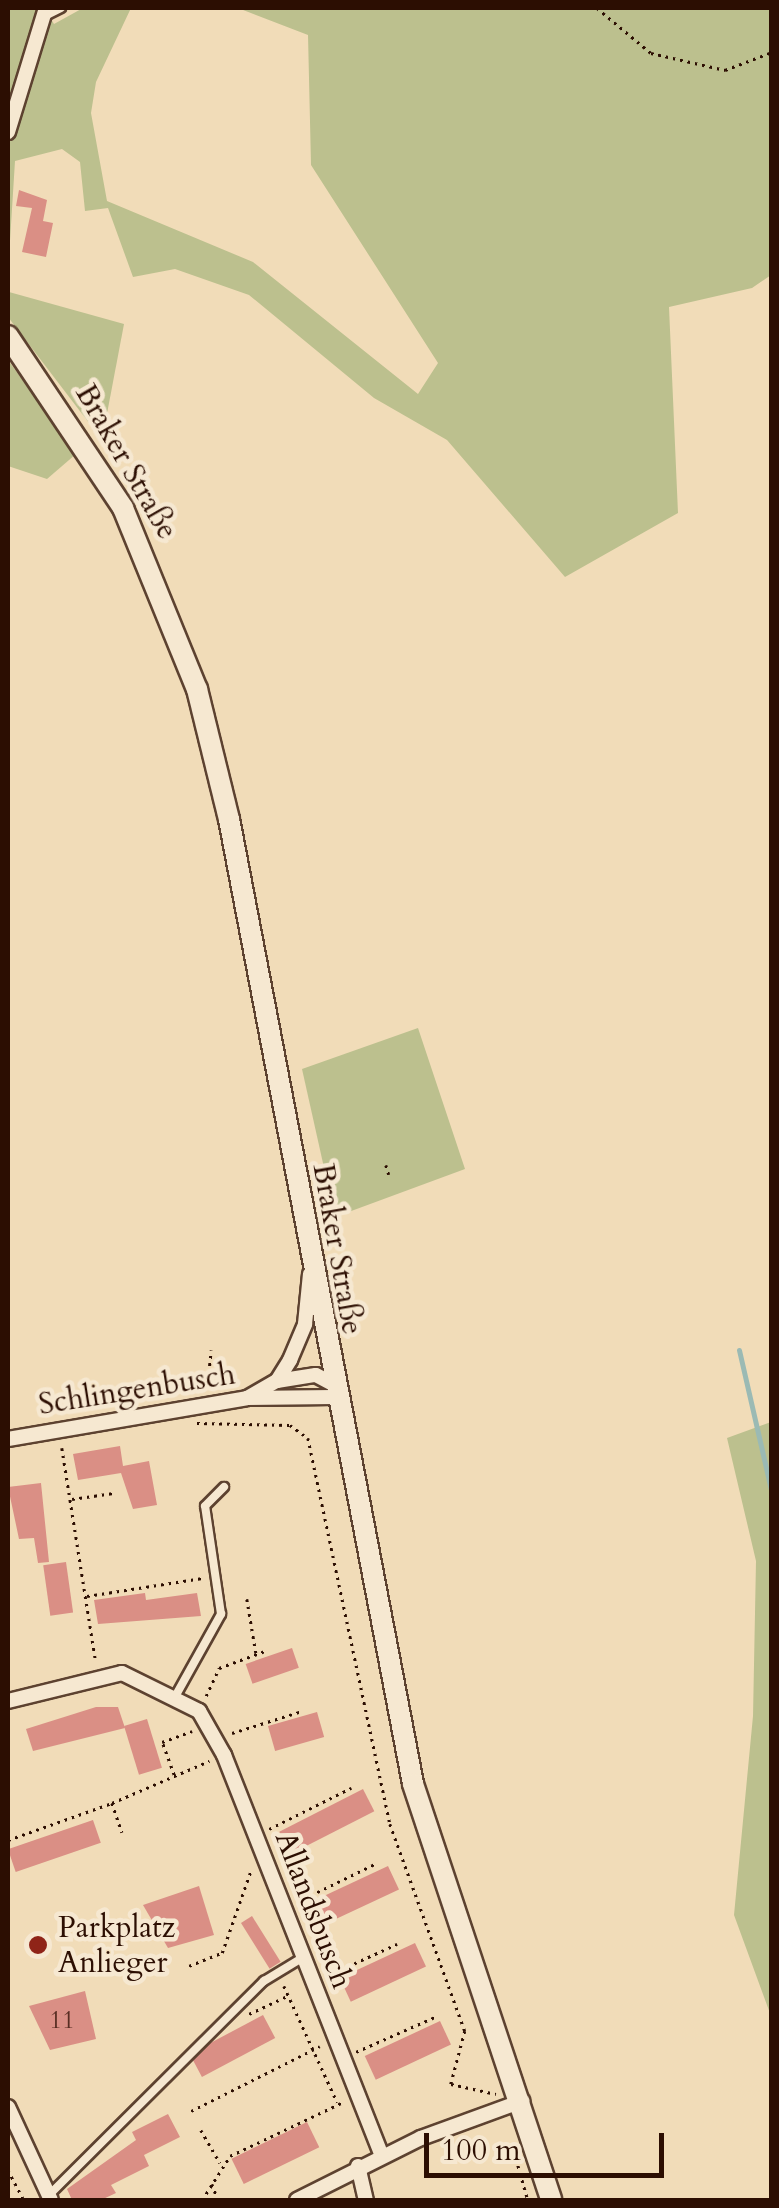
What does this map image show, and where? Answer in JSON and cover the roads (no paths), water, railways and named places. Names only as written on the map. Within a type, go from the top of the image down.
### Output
[{"type":"street","points":[[8,132],[45,12]]},
{"type":"street","name":"Braker Straße","points":[[8,336],[123,508],[188,662],[229,819],[332,1390],[422,1822],[512,2104],[551,2200]]},
{"type":"street","points":[[247,1398],[277,1381],[305,1324],[310,1270]]},
{"type":"street","name":"Schlingenbusch","points":[[277,1381],[316,1375],[332,1390]]},
{"type":"street","name":"Schlingenbusch","points":[[8,1439],[247,1398],[332,1390]]},
{"type":"street","name":"Allandsbusch","points":[[8,1701],[122,1672],[176,1695],[199,1710],[224,1755],[382,2156]]},
{"type":"street","points":[[296,2200],[358,2166],[512,2104]]},
{"type":"street","points":[[8,2106],[13,2136],[50,2198]]},
{"type":"street","points":[[358,2166],[366,2200]]},
{"type":"lane","points":[[45,12],[61,8]]},
{"type":"lane","points":[[176,1695],[220,1614],[205,1506],[224,1487]]},
{"type":"lane","points":[[50,2198],[234,2012],[304,1962]]},
{"type":"waterway","points":[[739,1350],[772,1494]]},
{"type":"place","name":"Parkplatz Anlieger","points":[[38,1945]]}]
